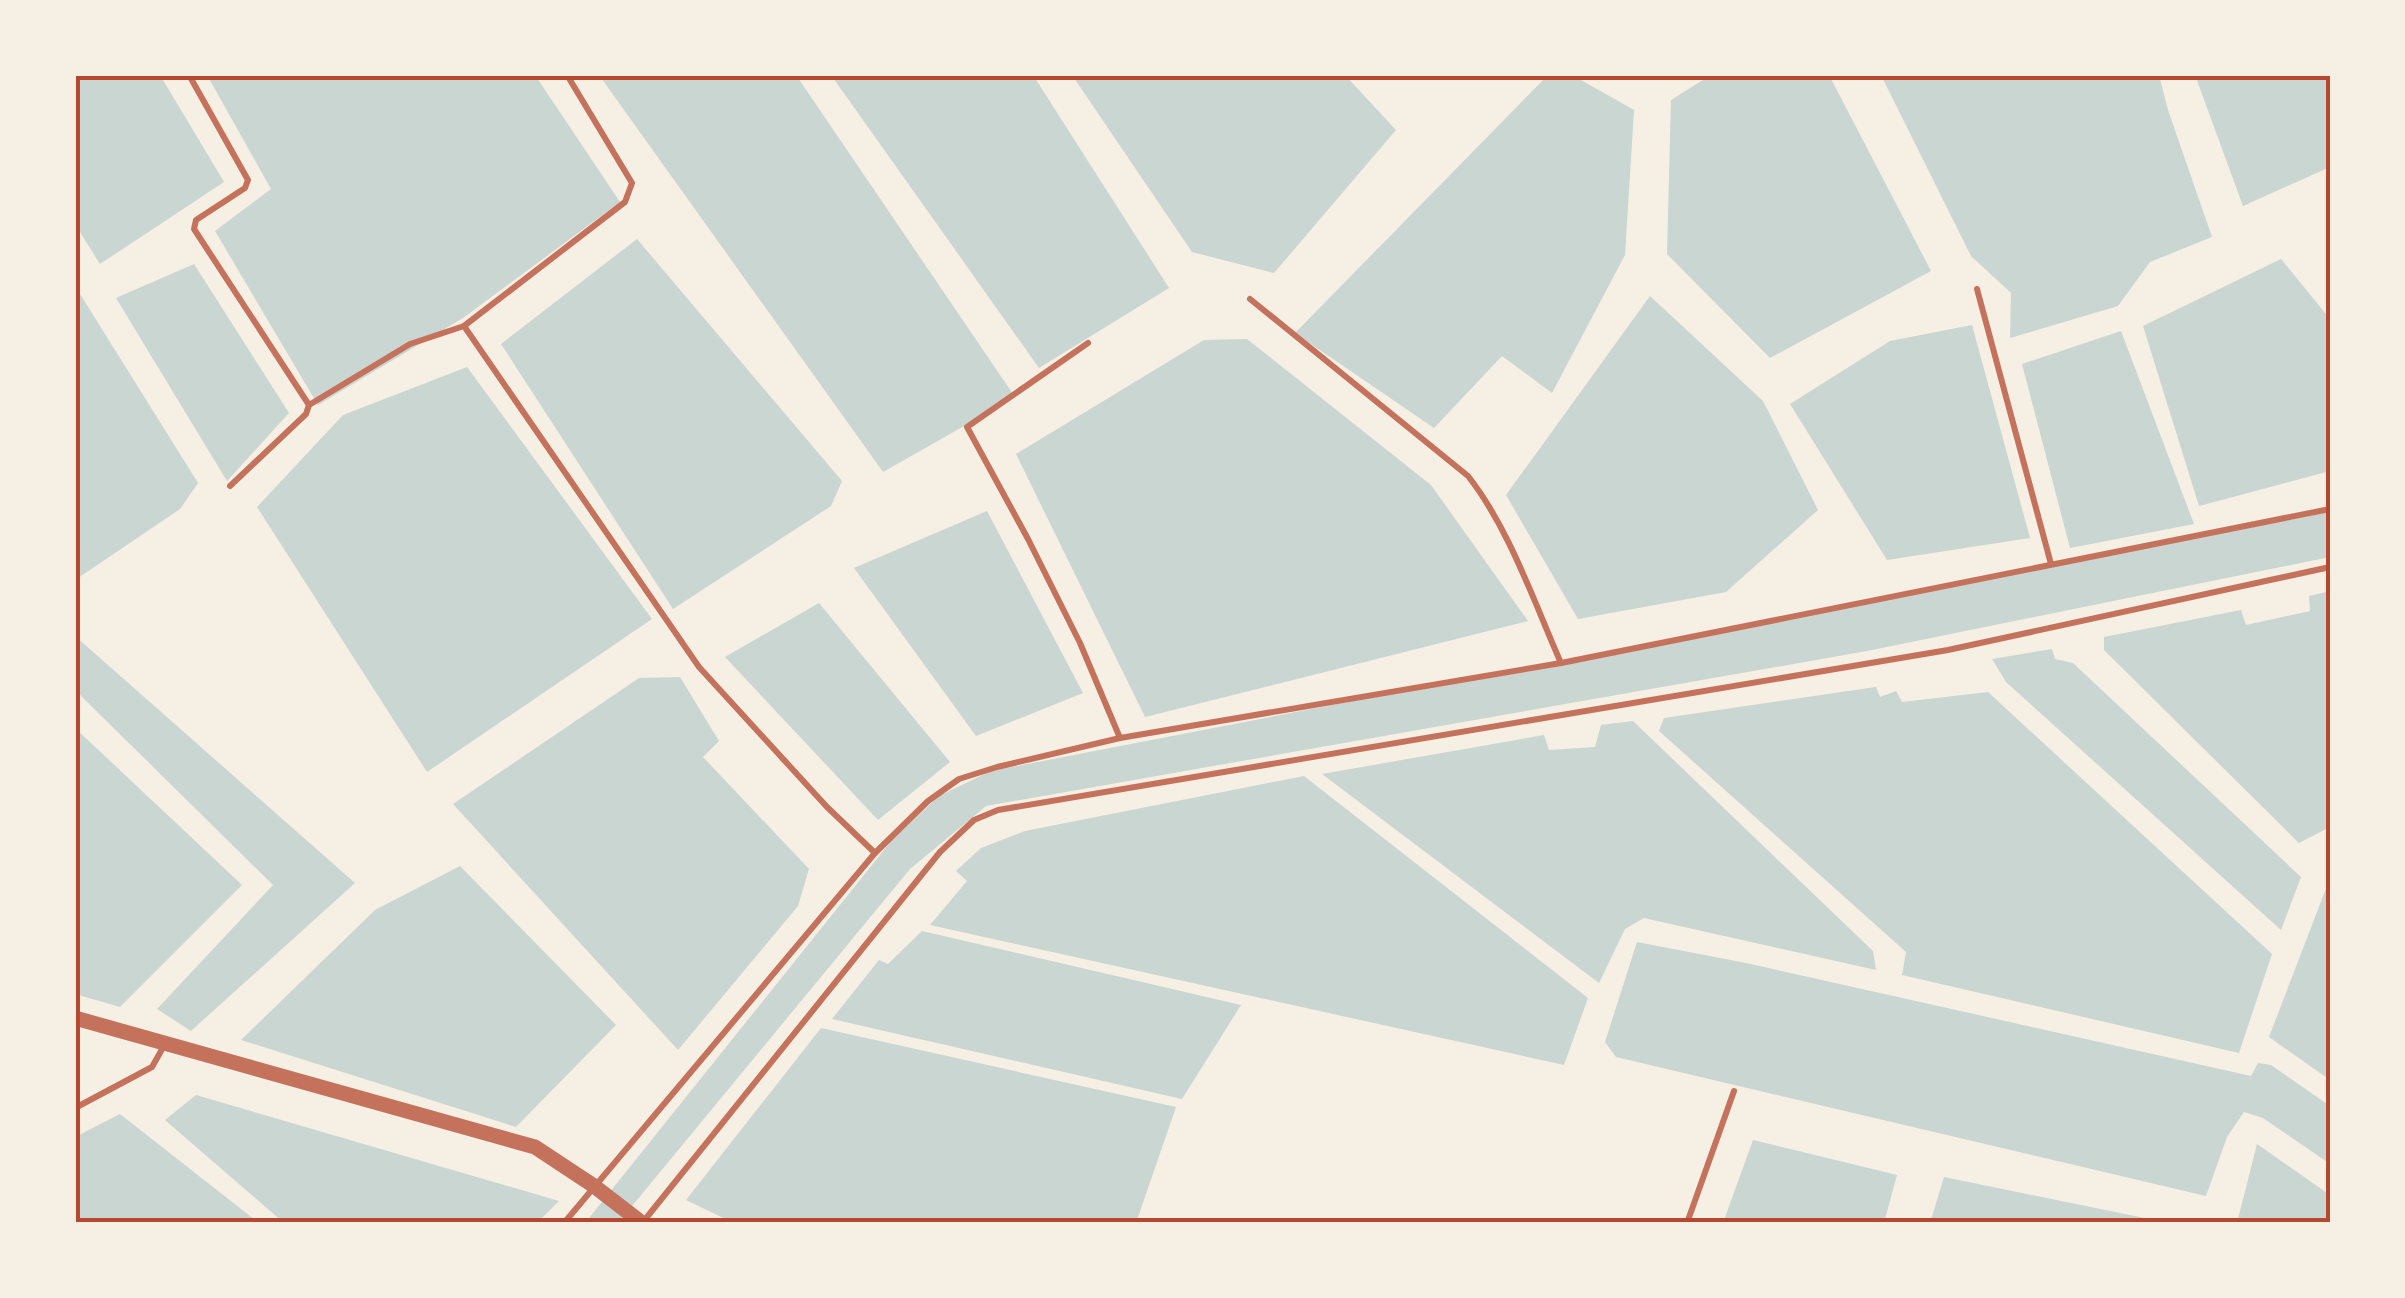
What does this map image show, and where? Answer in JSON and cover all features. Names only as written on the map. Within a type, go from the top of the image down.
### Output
[{"type":"street","points":[[75,1018],[535,1147],[642,1223]]},
{"type":"lane","points":[[190,75],[248,180],[246,188],[196,220],[194,229],[309,406]]},
{"type":"lane","points":[[230,486],[306,414],[309,406],[410,344],[464,326],[625,202],[632,183],[567,75]]},
{"type":"lane","points":[[1976,289],[2051,564]]},
{"type":"lane","points":[[1250,299],[1468,476],[1498,524],[1561,663]]},
{"type":"lane","points":[[464,326],[699,667],[827,807],[875,853]]},
{"type":"lane","points":[[1088,344],[966,427],[1046,574],[1120,738]]},
{"type":"lane","points":[[564,1223],[875,853],[928,801],[960,779],[1120,738],[1561,663],[2330,509]]},
{"type":"lane","points":[[642,1223],[940,852],[974,820],[998,810],[1948,650],[2330,567]]},
{"type":"lane","points":[[75,1108],[152,1067],[166,1043]]},
{"type":"lane","points":[[1687,1223],[1734,1092]]},
{"type":"shaded area","points":[[75,75],[160,75],[224,182],[100,264],[75,224]]},
{"type":"shaded area","points":[[207,75],[535,75],[620,202],[463,318],[318,405],[215,231],[271,189]]},
{"type":"shaded area","points":[[599,75],[796,75],[1015,397],[883,472]]},
{"type":"shaded area","points":[[831,75],[1033,75],[1169,288],[1039,368]]},
{"type":"shaded area","points":[[1072,75],[1345,75],[1396,130],[1274,273],[1192,252]]},
{"type":"shaded area","points":[[1548,75],[1572,75],[1634,110],[1625,255],[1552,393],[1502,356],[1434,428],[1295,333]]},
{"type":"shaded area","points":[[1711,75],[1829,75],[1931,271],[1770,358],[1667,254],[1671,100]]},
{"type":"shaded area","points":[[1881,75],[2159,75],[2212,237],[2150,262],[2118,306],[2010,338],[2011,293],[1971,256]]},
{"type":"shaded area","points":[[2195,75],[2330,75],[2330,167],[2243,206]]},
{"type":"shaded area","points":[[637,239],[842,481],[831,506],[673,609],[501,344]]},
{"type":"shaded area","points":[[2281,259],[2330,319],[2330,471],[2199,506],[2143,326]]},
{"type":"shaded area","points":[[194,264],[289,413],[227,481],[116,298]]},
{"type":"shaded area","points":[[75,286],[198,483],[180,509],[75,580]]},
{"type":"shaded area","points":[[1650,296],[1763,401],[1818,510],[1726,592],[1578,619],[1506,495]]},
{"type":"shaded area","points":[[1972,325],[2030,538],[1887,560],[1790,404],[1890,341]]},
{"type":"shaded area","points":[[2121,331],[2194,524],[2070,548],[2022,364]]},
{"type":"shaded area","points":[[1247,339],[1431,485],[1528,621],[1145,717],[1016,454],[1204,340]]},
{"type":"shaded area","points":[[467,367],[652,619],[427,772],[257,507],[343,415]]},
{"type":"shaded area","points":[[987,511],[1083,693],[976,736],[854,568]]},
{"type":"shaded area","points":[[2330,512],[2330,557],[1867,651],[986,806],[910,869],[618,1223],[585,1223],[892,840],[939,796],[991,771]]},
{"type":"shaded area","points":[[2330,591],[2330,827],[2299,843],[2104,650],[2104,637],[2241,610],[2246,625],[2310,611],[2309,596]]},
{"type":"shaded area","points":[[819,603],[950,762],[878,820],[725,657]]},
{"type":"shaded area","points":[[75,636],[355,883],[191,1031],[157,1009],[273,885],[75,690]]},
{"type":"shaded area","points":[[2052,649],[2055,659],[2073,663],[2301,877],[2281,930],[2006,682],[1992,659]]},
{"type":"shaded area","points":[[680,677],[719,741],[703,757],[809,869],[798,906],[678,1050],[453,804],[639,678]]},
{"type":"shaded area","points":[[1876,687],[1880,697],[1896,691],[1902,702],[1988,692],[2272,954],[2239,1053],[1902,975],[1906,952],[1659,731],[1664,718]]},
{"type":"shaded area","points":[[1633,721],[1873,951],[1876,970],[1644,918],[1625,929],[1599,983],[1322,774],[1544,735],[1549,750],[1595,747],[1601,725]]},
{"type":"shaded area","points":[[75,728],[242,885],[120,1007],[75,994]]},
{"type":"shaded area","points":[[1304,776],[1588,998],[1564,1065],[930,925],[967,881],[956,871],[981,848],[1025,831]]},
{"type":"shaded area","points":[[460,866],[616,1025],[516,1127],[241,1040],[375,910]]},
{"type":"shaded area","points":[[2330,878],[2330,1080],[2269,1037]]},
{"type":"shaded area","points":[[922,931],[1241,1005],[1182,1099],[832,1019],[879,960],[888,964]]},
{"type":"shaded area","points":[[1637,942],[2251,1076],[2258,1063],[2271,1065],[2330,1106],[2330,1164],[2263,1118],[2244,1112],[2227,1137],[2206,1196],[1616,1057],[1605,1042]]},
{"type":"shaded area","points":[[821,1028],[1176,1107],[1136,1223],[734,1223],[686,1200]]},
{"type":"shaded area","points":[[196,1095],[559,1201],[537,1223],[284,1223],[165,1120]]},
{"type":"shaded area","points":[[120,1114],[259,1223],[75,1223],[75,1137]]},
{"type":"shaded area","points":[[1753,1140],[1897,1175],[1884,1223],[1723,1223]]},
{"type":"shaded area","points":[[2257,1144],[2330,1195],[2330,1223],[2237,1223]]},
{"type":"shaded area","points":[[1944,1177],[2169,1223],[1930,1223]]}]
